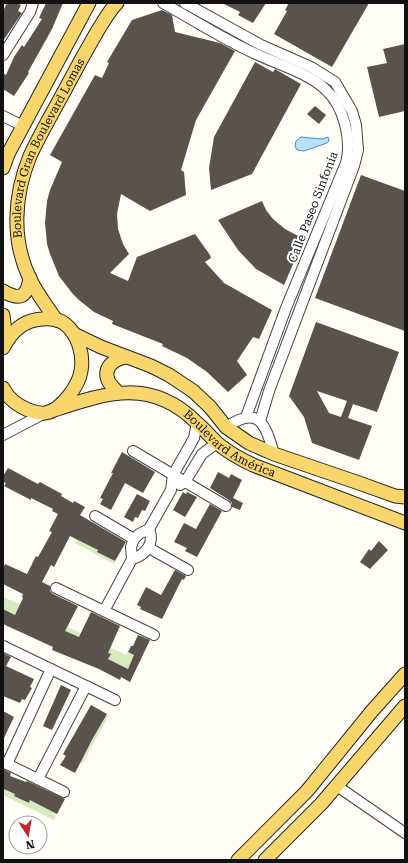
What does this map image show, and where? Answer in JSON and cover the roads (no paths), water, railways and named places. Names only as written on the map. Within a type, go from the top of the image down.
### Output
[{"type":"main road","name":"Boulevard Gran Boulevard Lomas","points":[[3,168],[7,145],[23,126],[89,3]]},
{"type":"main road","name":"Boulevard Gran Boulevard Lomas","points":[[56,320],[38,294],[30,278],[18,242],[16,224],[17,206],[23,177],[30,156],[84,55],[106,17],[117,3]]},
{"type":"main road","points":[[3,291],[12,296],[17,297],[22,295],[27,291],[30,278]]},
{"type":"main road","points":[[3,315],[5,345]]},
{"type":"main road","points":[[3,388],[8,397],[18,405],[32,411],[50,411],[65,400],[74,388],[81,371],[82,360],[79,346],[74,334],[65,324],[56,320],[35,319],[24,323],[14,331],[5,345]]},
{"type":"main road","name":"Boulevard América","points":[[74,334],[169,375],[193,391],[210,407],[226,427],[249,443],[274,454],[395,496],[405,497]]},
{"type":"main road","points":[[118,392],[108,381],[107,370],[112,363],[127,357]]},
{"type":"main road","name":"Boulevard América","points":[[50,411],[88,398],[118,392],[149,394],[186,412],[217,443],[240,459],[405,523]]},
{"type":"main road","points":[[238,860],[307,790],[372,711],[405,674]]},
{"type":"main road","points":[[265,860],[321,804],[405,706]]},
{"type":"street","points":[[3,55],[30,12],[33,3]]},
{"type":"street","name":"Calle Paseo Sinfonía","points":[[163,3],[255,54],[304,75],[326,90],[336,102],[346,127],[348,151],[346,163],[286,308],[246,417]]},
{"type":"street","name":"Calle Paseo Sinfonía","points":[[185,3],[261,45],[311,67],[335,82],[352,111],[356,125],[358,150],[354,166],[269,391],[260,421]]},
{"type":"street","points":[[3,116],[23,126]]},
{"type":"street","points":[[3,435],[50,411]]},
{"type":"street","points":[[226,427],[237,420],[246,417],[254,418],[260,421],[268,433],[274,454]]},
{"type":"street","points":[[104,611],[132,559],[131,547],[134,539],[138,534],[149,529],[171,490],[173,474],[191,445],[197,423]]},
{"type":"street","points":[[171,490],[185,482],[202,454],[217,443]]},
{"type":"street","points":[[191,445],[202,454]]},
{"type":"street","points":[[133,450],[226,506]]},
{"type":"street","points":[[95,516],[134,539]]},
{"type":"street","points":[[132,559],[143,554],[149,548],[152,539],[149,529]]},
{"type":"street","points":[[149,548],[188,570]]},
{"type":"street","points":[[56,588],[154,635]]},
{"type":"street","points":[[3,646],[115,700]]},
{"type":"street","points":[[50,669],[5,763],[64,792]]},
{"type":"street","points":[[38,779],[86,686]]},
{"type":"street","points":[[337,786],[405,833]]},
{"type":"water","points":[[301,137],[322,139],[328,137],[329,141],[304,151],[297,150],[295,146],[296,141]]}]
